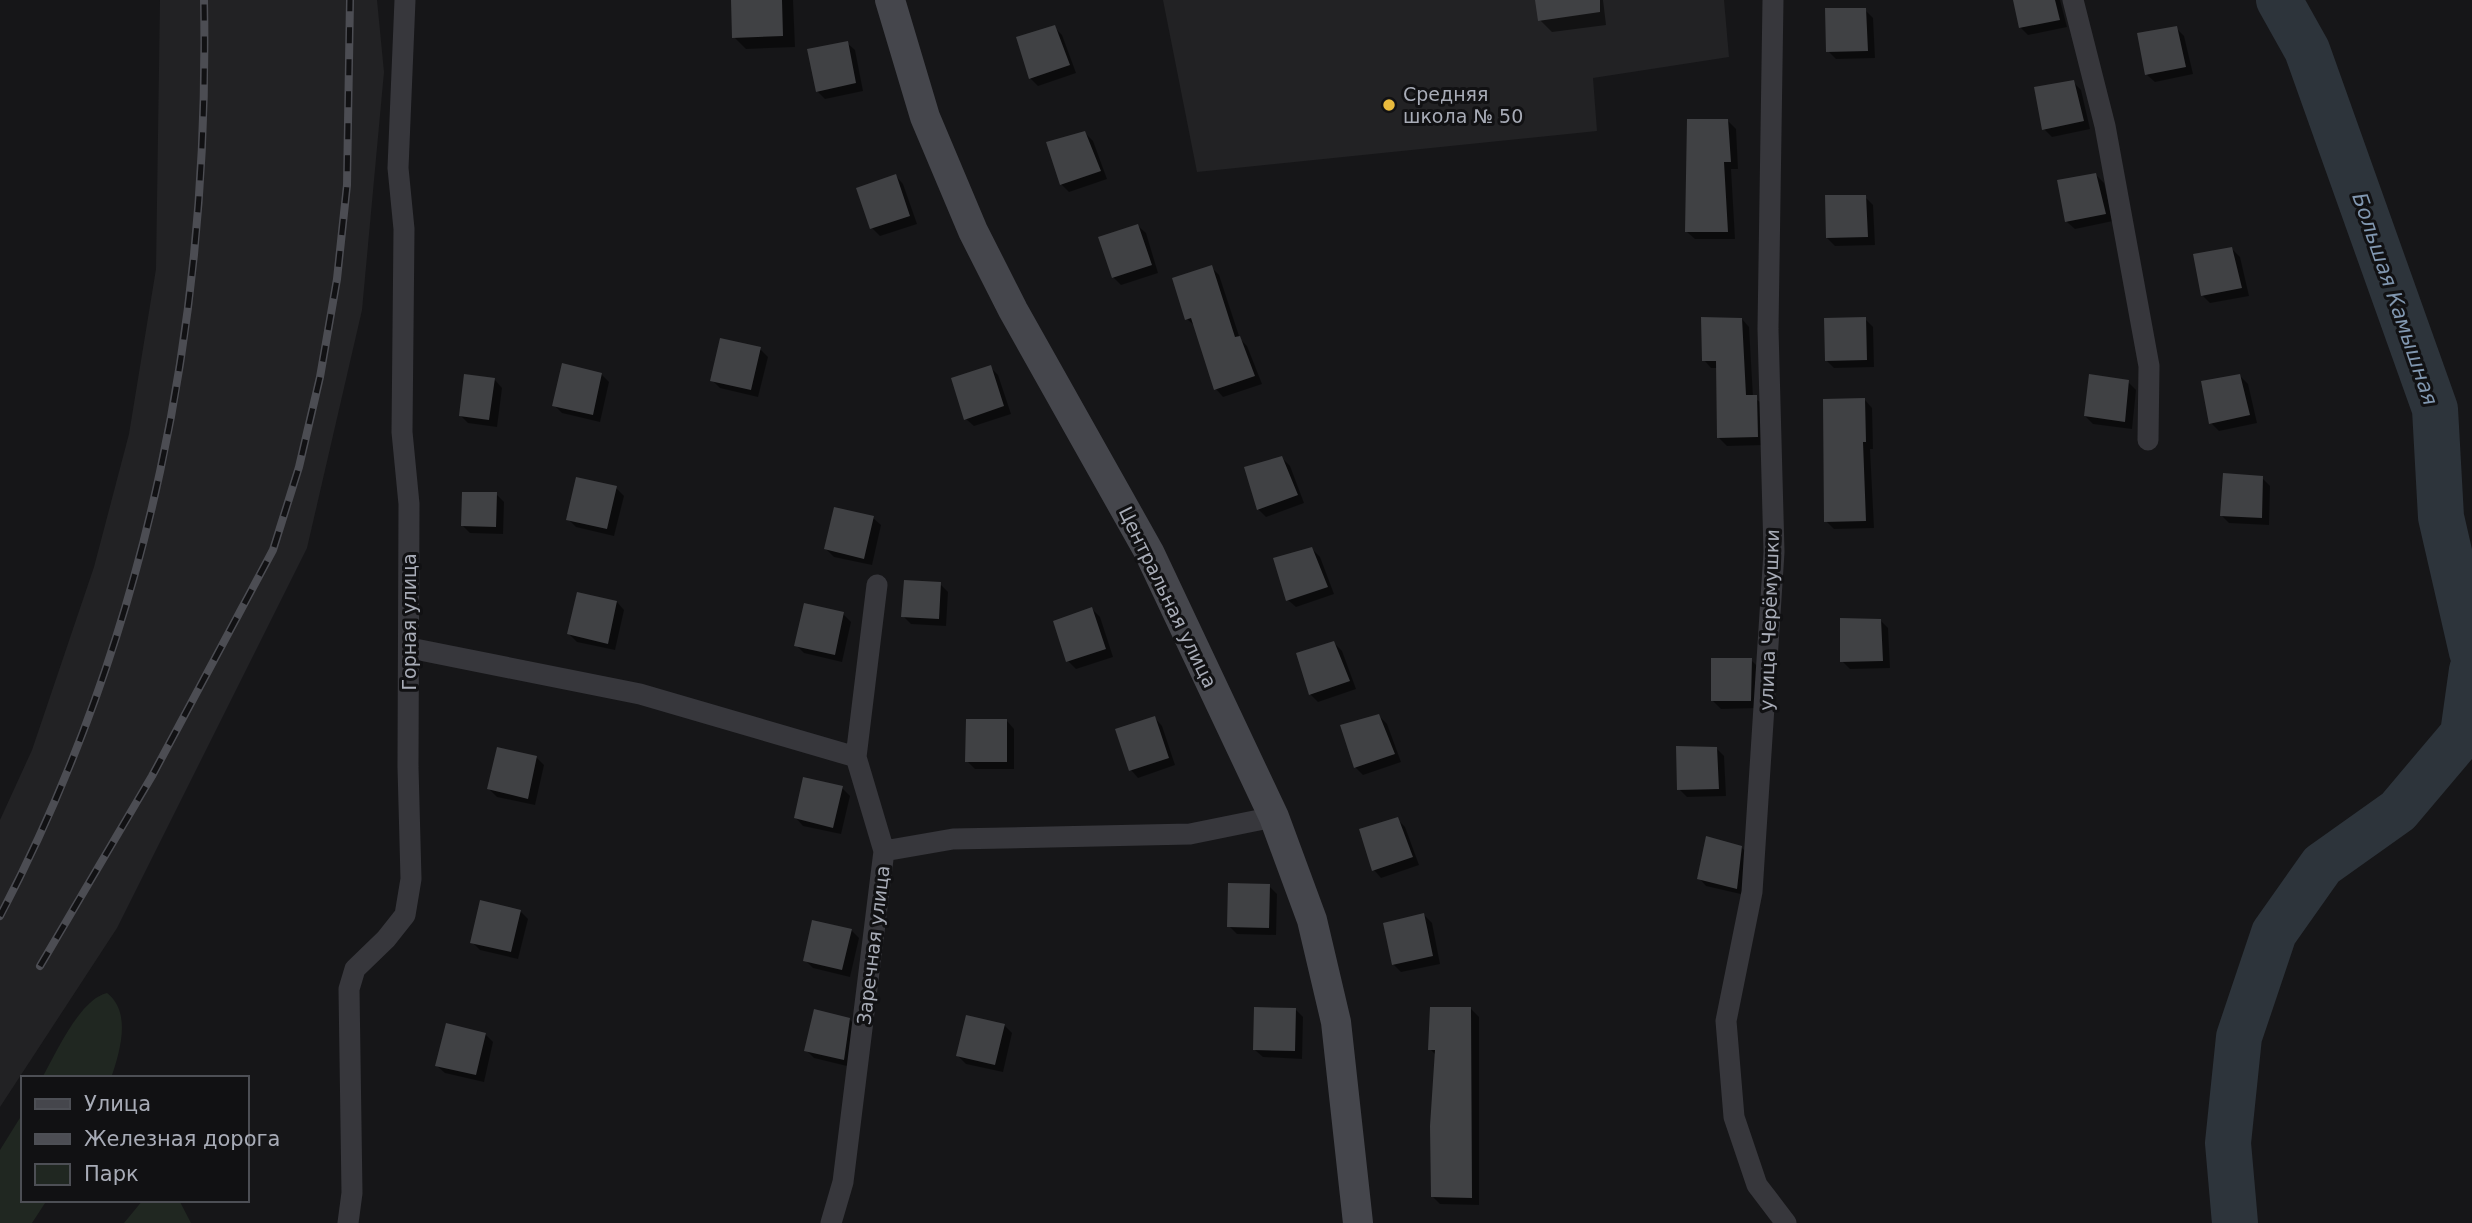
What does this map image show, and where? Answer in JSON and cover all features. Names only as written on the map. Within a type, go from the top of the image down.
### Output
[{"type":"street","name":"Горная улица","points":[[348,1223],[352,1193],[349,989],[355,969],[386,939],[405,915],[409,900],[409,504],[402,432],[404,229],[398,168],[405,0]]},
{"type":"street","name":"Центральная улица","points":[[890,0],[925,117],[973,231],[1013,310],[1149,552],[1273,817],[1312,920],[1336,1022],[1358,1223]]},
{"type":"street","name":"улица Черёмушки","points":[[1773,0],[1768,329],[1774,552],[1752,892],[1726,1021],[1734,1117],[1757,1185],[1786,1223]]},
{"type":"street","points":[[2073,0],[2105,126],[2149,366],[2148,440]]},
{"type":"street","name":"Заречная улица","points":[[831,1223],[843,1182],[884,851],[856,757],[877,585]]},
{"type":"street","points":[[410,648],[640,694],[856,757]]},
{"type":"street","points":[[884,851],[953,839],[1189,834],[1273,817]]},
{"type":"shaded area","points":[[160,0],[377,0],[384,72],[362,310],[307,548],[117,928],[0,1107],[0,820],[32,750],[94,567],[129,434],[156,269]]},
{"type":"shaded area","name":"Средняя школа № 50","points":[[1163,0],[1724,0],[1729,57],[1593,78],[1597,131],[1197,172]]},
{"type":"green space","points":[[107,993],[115,1001],[122,1021],[118,1056],[112,1076],[43,1076],[78,1016],[97,997]]},
{"type":"green space","points":[[21,1116],[21,1202],[46,1202],[32,1223],[0,1223],[0,1150]]},
{"type":"green space","points":[[141,1202],[180,1202],[191,1223],[124,1223]]},
{"type":"building","points":[[731,0],[782,0],[783,36],[732,38]]},
{"type":"building","points":[[1535,0],[1600,0],[1600,12],[1538,21]]},
{"type":"building","points":[[2013,0],[2055,0],[2060,20],[2019,28]]},
{"type":"building","points":[[1825,8],[1866,8],[1868,51],[1826,52]]},
{"type":"building","points":[[1055,25],[1070,65],[1029,79],[1016,37]]},
{"type":"building","points":[[2177,26],[2186,67],[2145,75],[2137,33]]},
{"type":"building","points":[[848,41],[856,83],[816,92],[807,49]]},
{"type":"building","points":[[2074,80],[2084,121],[2042,130],[2034,87]]},
{"type":"building","points":[[1687,119],[1728,119],[1731,162],[1724,162],[1728,232],[1685,232]]},
{"type":"building","points":[[1085,131],[1101,171],[1060,185],[1046,142]]},
{"type":"building","points":[[2096,173],[2106,214],[2065,222],[2057,180]]},
{"type":"building","points":[[896,174],[910,216],[870,229],[856,188]]},
{"type":"building","points":[[1825,195],[1866,195],[1868,237],[1826,238]]},
{"type":"building","points":[[1138,224],[1152,265],[1112,278],[1098,237]]},
{"type":"building","points":[[2232,247],[2242,288],[2201,296],[2193,254]]},
{"type":"building","points":[[1212,265],[1235,337],[1240,336],[1255,376],[1214,390],[1191,318],[1185,320],[1172,278]]},
{"type":"building","points":[[1701,317],[1742,318],[1746,395],[1757,395],[1758,437],[1717,438],[1716,361],[1702,361]]},
{"type":"building","points":[[1866,317],[1867,360],[1825,361],[1824,318]]},
{"type":"building","points":[[720,338],[761,347],[751,390],[710,381]]},
{"type":"building","points":[[562,363],[602,373],[593,415],[552,406]]},
{"type":"building","points":[[991,365],[1004,406],[964,420],[951,378]]},
{"type":"building","points":[[464,374],[495,378],[489,420],[459,416]]},
{"type":"building","points":[[2089,374],[2129,380],[2125,422],[2084,416]]},
{"type":"building","points":[[2240,374],[2250,415],[2209,424],[2201,381]]},
{"type":"building","points":[[1865,398],[1866,442],[1863,442],[1866,521],[1824,522],[1823,399]]},
{"type":"building","points":[[1282,456],[1298,495],[1257,510],[1244,467]]},
{"type":"building","points":[[2223,473],[2263,476],[2262,518],[2220,516]]},
{"type":"building","points":[[576,477],[617,486],[607,529],[566,520]]},
{"type":"building","points":[[462,492],[497,492],[496,527],[461,526]]},
{"type":"building","points":[[834,507],[874,516],[864,559],[824,549]]},
{"type":"building","points":[[1312,547],[1328,587],[1286,601],[1273,558]]},
{"type":"building","points":[[904,580],[941,582],[939,619],[901,617]]},
{"type":"building","points":[[577,592],[617,601],[608,644],[567,634]]},
{"type":"building","points":[[804,603],[844,612],[835,655],[794,646]]},
{"type":"building","points":[[1092,607],[1106,649],[1066,662],[1053,621]]},
{"type":"building","points":[[1840,618],[1881,619],[1883,661],[1840,662]]},
{"type":"building","points":[[1334,641],[1350,681],[1309,695],[1296,653]]},
{"type":"building","points":[[1711,658],[1752,658],[1751,701],[1711,701]]},
{"type":"building","points":[[1379,714],[1395,754],[1354,768],[1340,725]]},
{"type":"building","points":[[1155,716],[1169,758],[1129,771],[1115,729]]},
{"type":"building","points":[[966,719],[1007,719],[1007,762],[965,762]]},
{"type":"building","points":[[1676,746],[1717,747],[1719,789],[1677,790]]},
{"type":"building","points":[[497,747],[537,756],[528,799],[487,789]]},
{"type":"building","points":[[803,777],[843,786],[833,828],[794,818]]},
{"type":"building","points":[[1398,817],[1413,857],[1372,871],[1359,829]]},
{"type":"building","points":[[1706,836],[1742,846],[1737,889],[1697,879]]},
{"type":"building","points":[[1228,883],[1270,884],[1269,928],[1227,927]]},
{"type":"building","points":[[480,900],[521,910],[511,952],[470,943]]},
{"type":"building","points":[[1424,913],[1433,956],[1392,965],[1383,923]]},
{"type":"building","points":[[812,920],[852,929],[842,970],[803,961]]},
{"type":"building","points":[[1254,1007],[1296,1008],[1295,1051],[1253,1050]]},
{"type":"building","points":[[1430,1007],[1471,1007],[1472,1198],[1431,1197],[1430,1126],[1435,1050],[1428,1050]]},
{"type":"building","points":[[814,1009],[850,1018],[844,1060],[804,1051]]},
{"type":"building","points":[[966,1015],[1005,1024],[995,1065],[956,1056]]},
{"type":"building","points":[[446,1023],[486,1033],[476,1075],[435,1066]]},
{"type":"waterway","name":"Большая Камышная","points":[[2279,0],[2307,50],[2435,409],[2441,517],[2472,652]]},
{"type":"waterway","name":"Большая Камышная","points":[[2235,1223],[2228,1143],[2239,1037],[2274,933],[2322,865],[2398,811],[2463,734],[2472,670]]},
{"type":"railway","points":[[0,916],[52,808],[96,698],[132,585],[160,471],[181,355],[196,238],[203,119],[204,0]]},
{"type":"railway","points":[[40,966],[152,776],[273,550],[299,467],[320,377],[337,279],[347,185],[350,0]]},
{"type":"place","name":"Средняя школа № 50","points":[[1389,105]]}]
